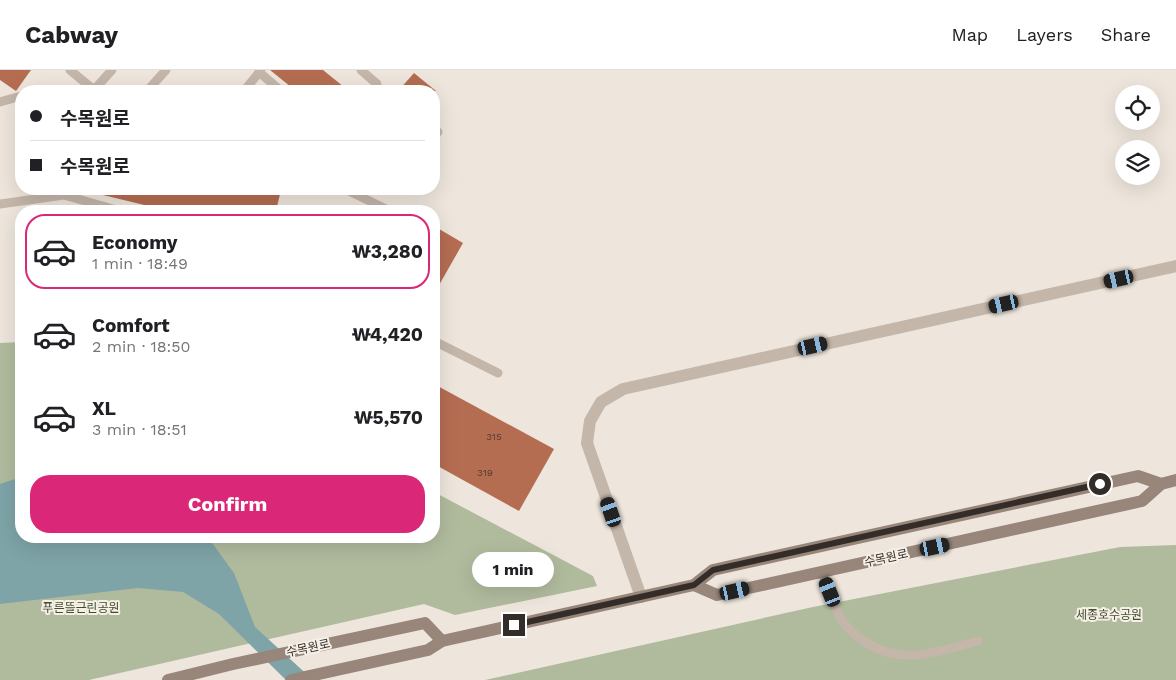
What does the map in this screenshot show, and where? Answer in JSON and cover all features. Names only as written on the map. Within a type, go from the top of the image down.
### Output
[{"type":"street","points":[[641,597],[587,443],[590,421],[601,402],[622,389],[1176,266]]},
{"type":"street","name":"수목원로","points":[[291,680],[428,650],[442,641],[694,585],[713,570],[1138,476],[1161,484]]},
{"type":"street","name":"수목원로","points":[[694,585],[717,595],[1142,501],[1161,484],[1176,480]]},
{"type":"street","name":"수목원로","points":[[168,680],[233,664],[425,623],[442,641]]},
{"type":"lane","points":[[70,70],[87,85]]},
{"type":"lane","points":[[99,85],[112,70]]},
{"type":"lane","points":[[153,85],[166,70]]},
{"type":"lane","points":[[361,70],[376,84]]},
{"type":"lane","points":[[249,85],[260,71],[275,85]]},
{"type":"lane","points":[[0,102],[15,98]]},
{"type":"lane","points":[[0,204],[64,195],[99,205]]},
{"type":"lane","points":[[357,195],[378,205]]},
{"type":"lane","points":[[440,345],[498,373]]},
{"type":"lane","points":[[822,572],[841,618],[860,640],[874,647],[895,655],[920,656],[978,641]]},
{"type":"green space","name":"푸른뜰근린공원","points":[[15,342],[15,543],[440,543],[440,495],[593,576],[597,586],[455,615],[424,604],[89,680],[0,680],[0,343]]},
{"type":"green space","name":"세종호수공원","points":[[1176,545],[1176,680],[485,680],[813,607],[1120,547]]},
{"type":"water","points":[[15,479],[15,543],[212,543],[234,573],[255,627],[313,680],[286,680],[219,614],[183,592],[138,588],[0,604],[0,484]]},
{"type":"building","points":[[0,70],[31,70],[20,85],[15,85],[15,90],[0,80]]},
{"type":"building","points":[[270,70],[323,70],[342,85],[289,85]]},
{"type":"building","points":[[414,73],[429,85],[403,85]]},
{"type":"building","points":[[103,195],[280,195],[277,205],[144,205]]},
{"type":"building","points":[[440,230],[463,243],[440,283]]},
{"type":"building","points":[[440,387],[554,449],[519,511],[440,467]]},
{"type":"route","points":[[514,625],[694,585],[713,570],[1100,484]]}]
